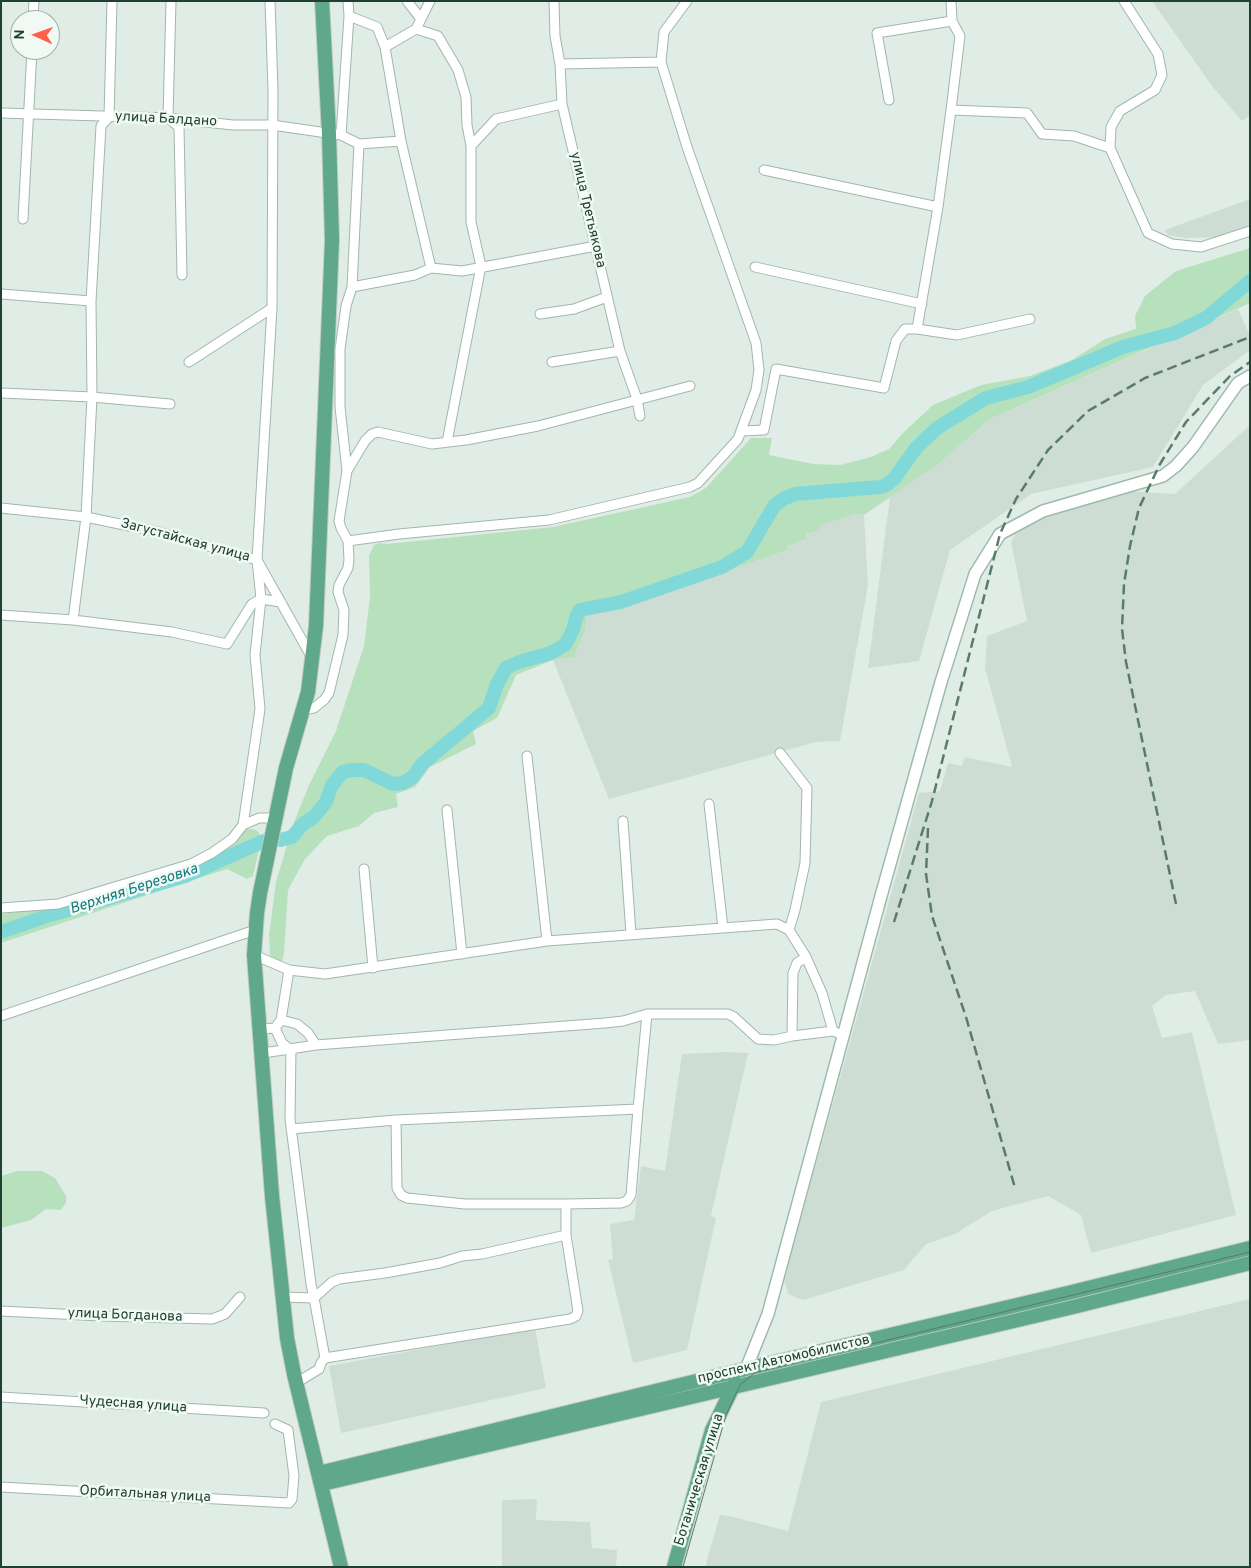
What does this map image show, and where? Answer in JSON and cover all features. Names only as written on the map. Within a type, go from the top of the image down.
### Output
[{"type":"main road","points":[[322,1],[335,134],[316,626],[313,658],[303,710],[286,768],[260,893],[254,955],[268,1028],[263,1053],[272,1196],[287,1338],[296,1383],[341,1567]]},
{"type":"main road","name":"проспект Автомобилистов","points":[[320,1479],[746,1369],[1058,1296],[1250,1248]]},
{"type":"main road","name":"проспект Автомобилистов","points":[[320,1479],[731,1387],[1055,1311],[1250,1262]]},
{"type":"main road","name":"Ботаническая улица","points":[[674,1567],[712,1430],[731,1387],[746,1369]]},
{"type":"street","points":[[73,620],[86,517],[92,397],[91,301],[101,126],[109,117],[112,1]]},
{"type":"street","points":[[171,1],[168,118],[179,126],[182,275]]},
{"type":"street","points":[[244,825],[260,709],[255,655],[261,599],[257,560],[272,308],[273,90],[270,1]]},
{"type":"street","points":[[348,1],[349,16],[335,134],[359,144],[401,141]]},
{"type":"street","points":[[408,1],[421,19]]},
{"type":"street","points":[[385,47],[416,29],[430,1]]},
{"type":"street","name":"улица Третьякова","points":[[554,1],[555,36],[560,64],[562,104],[620,352],[637,399],[640,416]]},
{"type":"street","points":[[348,541],[398,534],[548,520],[690,487],[698,483],[738,438],[757,383],[759,370],[756,343],[687,148],[661,62],[664,32],[686,1]]},
{"type":"street","points":[[918,329],[952,110],[960,36],[952,21],[951,1]]},
{"type":"street","points":[[1124,1],[1158,54],[1162,75],[1155,90],[1120,111],[1111,127],[1110,148],[1148,233],[1172,244],[1201,247],[1250,230]]},
{"type":"street","points":[[349,16],[377,27],[385,47],[401,141],[431,268]]},
{"type":"street","points":[[890,100],[877,33],[952,21]]},
{"type":"street","points":[[416,29],[438,36],[458,70],[466,97],[467,125],[471,146],[470,222],[481,266],[446,442]]},
{"type":"street","points":[[23,219],[32,60]]},
{"type":"street","points":[[560,64],[661,62]]},
{"type":"street","points":[[471,146],[496,119],[562,104]]},
{"type":"street","points":[[952,110],[1027,113],[1042,134],[1074,136],[1110,148]]},
{"type":"street","name":"улица Балдано","points":[[1,113],[168,118],[232,125],[272,125],[335,134]]},
{"type":"street","points":[[303,710],[314,708],[329,693],[343,635],[344,610],[338,592],[339,585],[348,568],[348,541],[341,528],[340,521],[347,471],[340,407],[340,349],[346,306],[352,287],[359,144]]},
{"type":"street","points":[[764,170],[938,207]]},
{"type":"street","points":[[352,287],[415,275],[431,268],[462,271],[596,246]]},
{"type":"street","points":[[755,267],[922,304]]},
{"type":"street","points":[[1,294],[91,301]]},
{"type":"street","points":[[540,314],[574,309],[608,297]]},
{"type":"street","points":[[189,362],[272,308]]},
{"type":"street","points":[[742,431],[764,430],[776,369],[884,388],[896,341],[905,329],[957,335],[1030,319]]},
{"type":"street","points":[[552,362],[620,352]]},
{"type":"street","points":[[746,1369],[768,1314],[838,1033],[975,574],[1000,534],[1042,511],[1163,476],[1176,466],[1193,447],[1238,384],[1250,376]]},
{"type":"street","points":[[347,471],[365,441],[372,434],[378,432],[432,444],[466,440],[538,426],[690,386]]},
{"type":"street","points":[[1,393],[92,397],[170,404]]},
{"type":"street","name":"Загустайская улица","points":[[1,508],[86,517],[158,532],[257,560],[313,658]]},
{"type":"street","points":[[1,616],[73,620],[172,632],[227,644],[252,604],[261,599],[281,602]]},
{"type":"street","points":[[780,752],[807,788],[805,863],[796,910],[789,930]]},
{"type":"street","points":[[527,756],[547,941]]},
{"type":"street","points":[[709,804],[723,928]]},
{"type":"street","points":[[447,810],[462,954]]},
{"type":"street","points":[[1,908],[58,904],[191,864],[212,853],[232,839],[244,825],[258,818],[275,818]]},
{"type":"street","points":[[623,821],[631,934]]},
{"type":"street","points":[[364,869],[373,968]]},
{"type":"street","points":[[254,955],[289,970],[325,974],[547,941],[777,924],[789,930],[806,957],[838,1033]]},
{"type":"street","points":[[1,1016],[255,930]]},
{"type":"street","points":[[792,1036],[793,972],[797,963],[806,957]]},
{"type":"street","points":[[281,1020],[289,970]]},
{"type":"street","points":[[263,1053],[316,1045],[606,1023],[647,1014],[728,1014],[758,1038],[774,1040],[792,1036],[838,1033]]},
{"type":"street","points":[[396,1120],[397,1188],[401,1195],[407,1198],[465,1204],[621,1203],[627,1201],[631,1195],[647,1014]]},
{"type":"street","points":[[291,1050],[268,1028],[281,1020],[298,1024],[308,1033],[316,1045]]},
{"type":"street","points":[[291,1050],[291,1129],[311,1284],[326,1358]]},
{"type":"street","points":[[291,1129],[396,1120],[638,1109]]},
{"type":"street","points":[[296,1383],[319,1369],[321,1362],[326,1358],[554,1322],[576,1316],[578,1311],[566,1235],[566,1204]]},
{"type":"street","points":[[282,1297],[314,1298],[328,1285],[339,1279],[440,1263],[462,1256],[482,1254],[566,1235]]},
{"type":"street","name":"улица Богданова","points":[[1,1311],[212,1319],[225,1314],[240,1297]]},
{"type":"street","name":"Чудесная улица","points":[[1,1397],[264,1413]]},
{"type":"street","name":"Орбитальная улица","points":[[1,1487],[289,1503],[292,1499],[294,1476],[288,1430],[275,1424]]},
{"type":"shaded area","points":[[1152,1],[1250,1],[1250,115],[1242,121],[1212,86]]},
{"type":"shaded area","points":[[1250,199],[1250,225],[1219,237],[1185,238],[1168,235],[1165,230]]},
{"type":"shaded area","points":[[1238,309],[1250,336],[1250,350],[1203,385],[1153,467],[1031,494],[950,550],[919,661],[868,668],[890,497],[936,466],[990,419]]},
{"type":"shaded area","points":[[1250,425],[1250,1040],[1218,1044],[1195,991],[1166,995],[1152,1006],[1162,1038],[1192,1032],[1236,1215],[1091,1253],[1081,1215],[1048,1196],[992,1211],[955,1234],[926,1244],[904,1270],[803,1300],[788,1294],[784,1280],[919,793],[940,791],[948,763],[962,766],[965,757],[1012,767],[985,668],[987,636],[1027,621],[1011,542],[1019,527],[1123,491],[1175,494]]},
{"type":"shaded area","points":[[856,514],[864,515],[868,585],[840,741],[816,742],[609,799],[553,660],[574,657],[585,631],[587,614],[657,595],[788,550],[787,546],[807,539],[806,535],[818,525]]},
{"type":"shaded area","points":[[748,1053],[711,1216],[716,1218],[687,1350],[633,1363],[608,1260],[613,1259],[610,1224],[634,1220],[641,1166],[665,1171],[682,1054]]},
{"type":"shaded area","points":[[1250,1299],[1250,1567],[705,1567],[720,1515],[788,1531],[821,1402]]},
{"type":"shaded area","points":[[535,1328],[546,1388],[341,1433],[329,1366]]},
{"type":"shaded area","points":[[537,1499],[536,1520],[590,1522],[592,1548],[617,1550],[616,1567],[502,1567],[502,1500]]},
{"type":"green space","points":[[1250,248],[1250,303],[990,419],[936,466],[864,515],[856,514],[819,525],[820,530],[806,534],[807,539],[787,546],[788,550],[657,595],[587,614],[585,631],[574,657],[553,660],[516,675],[497,718],[473,731],[476,744],[430,767],[415,787],[396,794],[398,807],[374,813],[359,826],[327,836],[305,859],[288,890],[282,961],[275,961],[270,955],[269,936],[276,882],[294,822],[309,785],[336,731],[364,646],[370,597],[369,556],[374,545],[553,527],[690,497],[706,488],[751,438],[772,438],[769,455],[813,464],[840,465],[871,457],[889,449],[933,405],[981,385],[1030,376],[1072,360],[1105,339],[1136,329],[1135,316],[1145,296],[1176,271]]},
{"type":"green space","points":[[245,829],[253,829],[259,832],[261,841],[253,876],[247,879],[227,869],[1,943],[1,914],[58,907],[187,871],[234,844]]},
{"type":"green space","points":[[17,1171],[42,1171],[55,1178],[66,1196],[66,1203],[61,1210],[46,1209],[31,1220],[1,1228],[1,1176]]},
{"type":"waterway","points":[[280,840],[292,837],[303,824],[314,817],[326,802],[332,785],[343,772],[364,770],[393,784],[403,783],[413,777],[422,764],[489,708],[497,684],[506,668],[519,662],[551,653],[565,645],[580,610],[621,602],[722,567],[747,552],[774,506],[783,499],[795,494],[886,485],[894,479],[916,448],[937,428],[986,398],[1028,387],[1123,347],[1175,333],[1206,318],[1250,281]]},
{"type":"waterway","name":"Верхняя Березовка","points":[[1,932],[47,916],[185,876],[264,841]]},
{"type":"tram line","points":[[683,1567],[726,1415],[740,1385],[756,1372],[1250,1252]]},
{"type":"railway","points":[[894,922],[932,801],[1000,534],[1016,499],[1048,450],[1088,411],[1145,378],[1250,337]]},
{"type":"railway","points":[[1176,904],[1126,662],[1122,629],[1124,584],[1139,508],[1160,464],[1186,422],[1230,376],[1250,362]]},
{"type":"railway","points":[[928,828],[926,874],[932,916],[966,1017],[1015,1188]]}]
